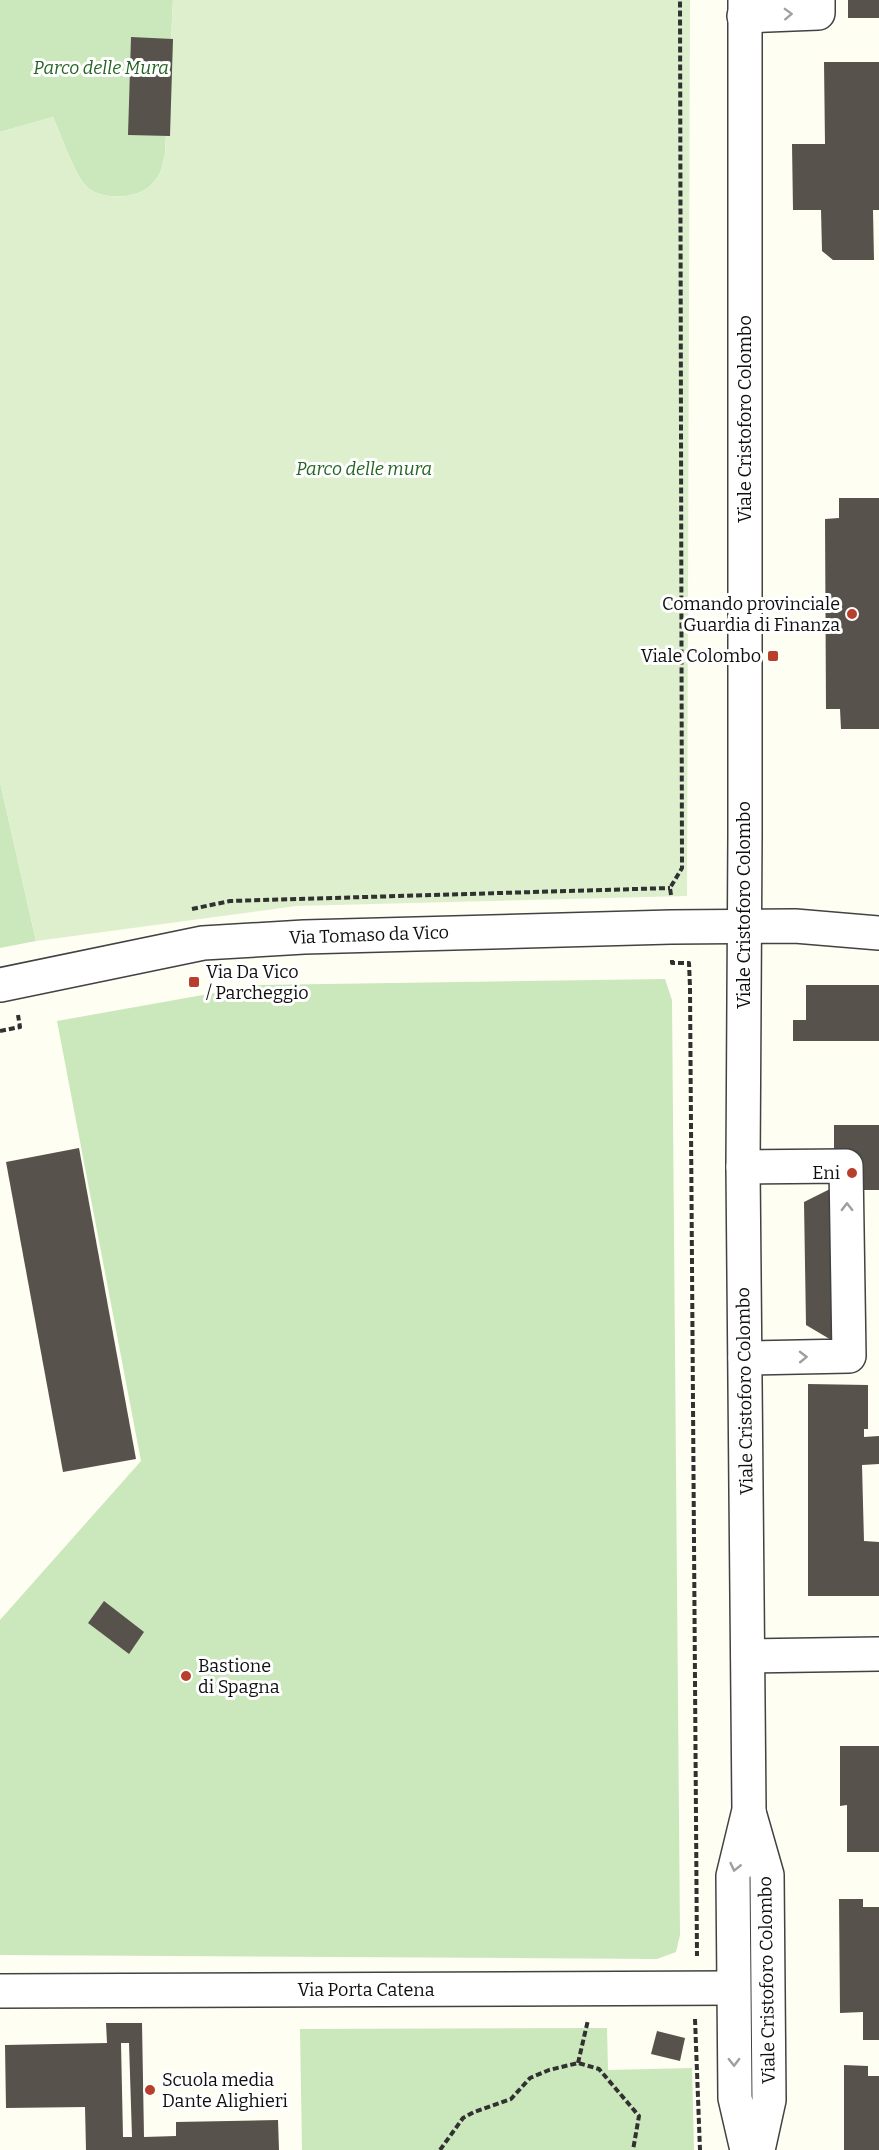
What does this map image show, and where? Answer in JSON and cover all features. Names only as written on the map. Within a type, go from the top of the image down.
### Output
[{"type":"street","points":[[745,8],[818,13],[818,0]]},
{"type":"street","name":"Viale Cristoforo Colombo","points":[[745,8],[745,834],[742,1167],[749,1810],[733,1876],[733,1988],[735,2098],[747,2150]]},
{"type":"street","name":"Via Tomaso da Vico","points":[[0,985],[203,942],[743,926],[795,926],[879,933]]},
{"type":"street","points":[[742,1167],[846,1166],[849,1356],[745,1358]]},
{"type":"street","points":[[748,1656],[879,1654]]},
{"type":"street","name":"Viale Cristoforo Colombo","points":[[749,1810],[767,1875],[769,2100],[758,2150]]},
{"type":"street","name":"Via Porta Catena","points":[[0,1991],[733,1988]]},
{"type":"path","points":[[670,888],[682,868],[680,0]]},
{"type":"path","points":[[672,963],[689,963],[690,987],[697,1960]]},
{"type":"path","points":[[0,1031],[20,1027]]},
{"type":"path","points":[[695,2018],[700,2150]]},
{"type":"path","points":[[578,2063],[587,2028]]},
{"type":"path","points":[[440,2150],[463,2118],[511,2098],[530,2078],[549,2070],[578,2063],[598,2069],[639,2116],[633,2150]]},
{"type":"green space","name":"Parco delle Mura","points":[[0,0],[173,0],[165,153],[158,176],[147,188],[131,195],[112,196],[103,195],[88,188],[73,165],[53,117],[0,132]]},
{"type":"green space","name":"Parco delle mura","points":[[173,0],[690,0],[687,896],[296,906],[36,941],[0,782],[0,132],[53,117],[73,165],[88,188],[103,195],[122,196],[147,188],[158,176],[165,153]]},
{"type":"green space","points":[[0,782],[36,941],[0,948]]},
{"type":"green space","points":[[665,979],[672,1000],[680,1935],[676,1952],[657,1959],[0,1955],[0,1620],[141,1461],[57,1021],[259,985]]},
{"type":"green space","points":[[607,2028],[608,2070],[692,2068],[694,2150],[302,2150],[300,2029]]},
{"type":"building","points":[[848,0],[879,0],[879,18],[848,18]]},
{"type":"building","points":[[131,37],[173,39],[170,136],[128,135]]},
{"type":"building","points":[[824,62],[879,62],[879,210],[873,210],[874,260],[833,260],[822,251],[821,210],[793,210],[792,144],[825,144]]},
{"type":"building","name":"Comando provinciale Guardia di Finanza","points":[[839,498],[879,498],[879,729],[841,729],[840,709],[826,709],[825,519],[839,518]]},
{"type":"building","points":[[806,985],[879,985],[879,1041],[793,1041],[793,1020],[806,1020]]},
{"type":"building","points":[[834,1125],[879,1125],[879,1190],[851,1190],[834,1153]]},
{"type":"building","points":[[79,1148],[136,1459],[63,1472],[6,1162]]},
{"type":"building","points":[[834,1187],[833,1341],[806,1325],[804,1202]]},
{"type":"building","points":[[808,1384],[868,1385],[868,1429],[864,1429],[864,1437],[879,1436],[879,1464],[862,1465],[864,1541],[879,1542],[879,1596],[808,1596]]},
{"type":"building","points":[[104,1601],[144,1632],[129,1654],[88,1623]]},
{"type":"building","points":[[840,1746],[879,1746],[879,1852],[847,1852],[847,1805],[840,1806]]},
{"type":"building","points":[[839,1899],[863,1899],[863,1907],[879,1907],[879,2040],[863,2040],[863,2012],[840,2013]]},
{"type":"building","points":[[106,2023],[142,2023],[144,2137],[176,2136],[176,2122],[278,2120],[279,2150],[86,2150],[85,2107],[6,2108],[5,2045],[107,2043]],"holes":[[[121,2043],[129,2043],[132,2137],[123,2137]]]},
{"type":"building","points":[[657,2031],[685,2038],[680,2061],[651,2054]]},
{"type":"building","points":[[844,2065],[868,2066],[868,2076],[879,2076],[879,2150],[844,2150]]},
{"type":"place","name":"Comando provinciale Guardia di Finanza","points":[[852,614]]},
{"type":"place","name":"Viale Colombo","points":[[773,656]]},
{"type":"place","name":"Via Da Vico / Parcheggio","points":[[194,982]]},
{"type":"place","name":"Eni","points":[[852,1173]]},
{"type":"place","name":"Bastione di Spagna","points":[[186,1676]]},
{"type":"place","name":"Scuola media Dante Alighieri","points":[[150,2090]]}]
